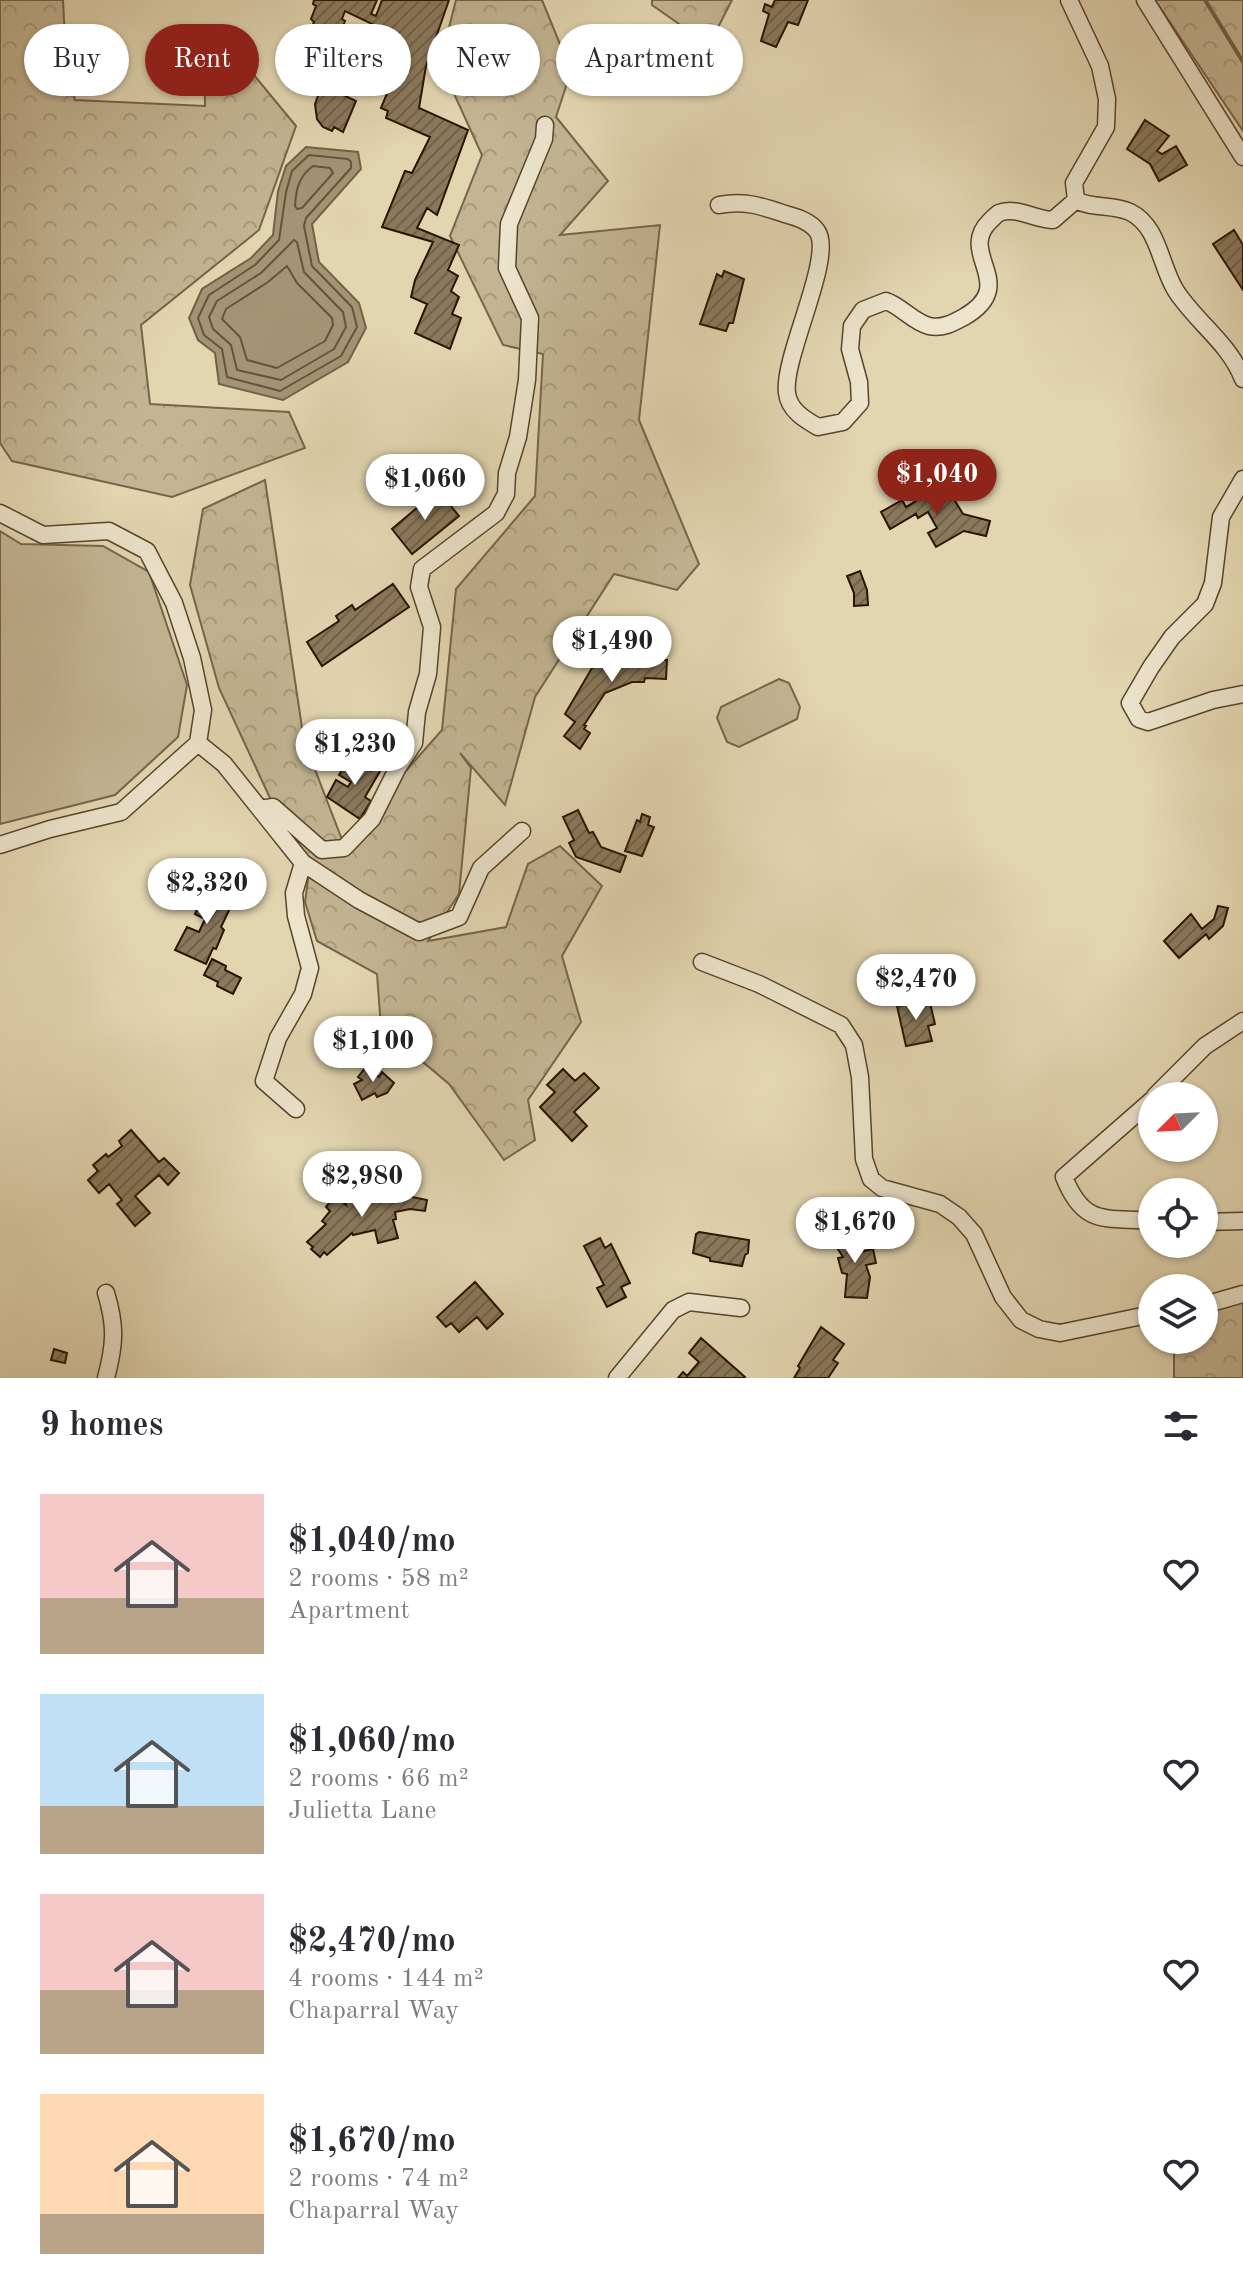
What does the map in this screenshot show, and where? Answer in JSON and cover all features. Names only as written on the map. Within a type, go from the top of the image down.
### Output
[{"type":"street","points":[[1069,0],[1100,66],[1107,99],[1106,127],[1074,183],[1076,200]]},
{"type":"street","points":[[1145,0],[1243,157]]},
{"type":"street","points":[[260,809],[273,807],[322,850],[344,848],[372,819],[414,743],[417,712],[428,674],[432,627],[419,587],[422,569],[496,513],[506,494],[507,473],[518,437],[527,380],[530,318],[507,268],[509,224],[544,139],[545,125]]},
{"type":"street","points":[[719,205],[739,201],[773,210],[798,218],[817,231],[821,240],[817,263],[786,393],[798,416],[818,427],[843,422],[860,403],[859,382],[850,349],[852,326],[863,310],[886,301],[899,305],[928,326],[948,326],[973,312],[989,293],[989,278],[978,246],[983,228],[990,220],[998,213],[1015,210],[1039,220],[1053,220],[1076,200]]},
{"type":"street","points":[[1076,200],[1085,205],[1130,212],[1148,227],[1175,289],[1236,360],[1243,379]]},
{"type":"street","points":[[1243,479],[1221,517],[1213,583],[1205,604],[1172,637],[1130,703],[1139,719],[1148,722],[1213,700],[1243,694]]},
{"type":"street","points":[[0,513],[43,535],[109,531],[147,551],[174,603],[192,658],[203,710],[198,743],[121,812],[0,845]]},
{"type":"street","points":[[198,743],[224,764],[303,863],[359,900],[419,932],[459,917],[481,868],[522,831]]},
{"type":"street","points":[[296,1109],[264,1081],[278,1038],[303,994],[310,968],[296,916],[294,893],[303,863]]},
{"type":"street","points":[[702,962],[759,984],[841,1025],[854,1045],[860,1077],[864,1159],[871,1179],[882,1188],[940,1204],[959,1217],[974,1234],[1003,1297],[1021,1320],[1039,1329],[1060,1333],[1138,1317]]},
{"type":"street","points":[[1170,1082],[1205,1046],[1243,1021]]},
{"type":"street","points":[[1138,1112],[1064,1177],[1074,1201],[1088,1213],[1109,1219],[1138,1220]]},
{"type":"street","points":[[1218,1222],[1243,1221]]},
{"type":"street","points":[[106,1293],[114,1322],[113,1351],[106,1378]]},
{"type":"street","points":[[1218,1301],[1243,1294]]},
{"type":"street","points":[[617,1378],[673,1310],[689,1302],[741,1308]]},
{"type":"green space","points":[[0,0],[63,0],[64,24],[24,24],[24,96],[74,96],[75,100],[205,106],[205,96],[259,96],[259,81],[296,126],[259,230],[141,325],[150,404],[289,412],[305,448],[172,497],[12,461],[0,443]]},
{"type":"green space","points":[[456,0],[542,0],[556,34],[556,96],[563,96],[556,117],[608,181],[560,235],[660,225],[639,420],[699,564],[677,590],[614,574],[535,697],[505,805],[460,753],[471,768],[459,894],[428,941],[506,927],[528,864],[560,846],[602,886],[562,956],[581,1022],[528,1100],[535,1140],[504,1160],[449,1084],[381,1027],[377,974],[317,941],[305,902],[308,880],[219,688],[190,585],[203,509],[265,480],[304,741],[346,850],[404,773],[442,730],[456,589],[535,496],[543,354],[503,345],[450,236],[482,155],[455,96],[540,96],[540,24],[450,24]]},
{"type":"green space","points":[[652,0],[732,0],[720,24],[679,24],[652,5]]},
{"type":"green space","points":[[1155,0],[1243,0],[1243,131]]},
{"type":"green space","points":[[0,531],[21,544],[103,546],[149,572],[187,685],[178,737],[115,795],[0,824]]},
{"type":"green space","points":[[779,679],[789,683],[800,707],[797,719],[739,747],[727,742],[717,718],[721,707]]},
{"type":"green space","points":[[1243,1300],[1243,1378],[1174,1378],[1174,1354],[1218,1354],[1218,1304]]},
{"type":"water","points":[[306,147],[358,152],[361,169],[312,224],[319,262],[359,303],[366,328],[348,362],[283,400],[219,384],[215,353],[198,340],[189,318],[202,289],[251,258],[273,235],[278,191],[286,166]]},
{"type":"building","points":[[314,0],[377,0],[371,14],[376,16],[382,0],[449,0],[441,24],[427,24],[427,63],[419,108],[468,130],[437,215],[427,208],[417,228],[459,245],[448,270],[458,276],[451,291],[459,297],[452,314],[461,318],[450,349],[415,333],[427,304],[411,297],[415,280],[433,242],[382,227],[405,171],[412,173],[430,137],[386,118],[388,111],[381,108],[386,96],[411,96],[411,24],[372,24],[345,11],[344,24],[313,24],[311,19],[316,6]]},
{"type":"building","points":[[775,0],[808,0],[798,25],[788,22],[776,47],[761,41],[769,14],[763,11],[765,4],[772,7]]},
{"type":"building","points":[[318,96],[345,96],[356,101],[343,132],[334,127],[332,131],[323,127],[317,119],[315,104]]},
{"type":"building","points":[[1145,120],[1169,136],[1157,151],[1162,154],[1176,146],[1187,165],[1159,181],[1150,164],[1127,149]]},
{"type":"building","points":[[1234,230],[1243,245],[1243,290],[1213,244]]},
{"type":"building","points":[[724,271],[744,279],[733,323],[729,323],[726,331],[700,324],[717,274],[722,277]]},
{"type":"building","points":[[939,487],[946,499],[952,496],[963,514],[990,521],[986,536],[964,531],[936,547],[928,533],[937,528],[928,512],[918,518],[916,514],[890,529],[881,512],[902,500],[906,507]]},
{"type":"building","points":[[438,490],[459,516],[412,554],[392,529]]},
{"type":"building","points":[[860,571],[867,590],[868,605],[854,606],[854,593],[847,576]]},
{"type":"building","points":[[393,584],[409,607],[322,666],[307,642],[339,621],[336,616],[352,605],[355,610]]},
{"type":"building","points":[[632,629],[649,631],[647,664],[650,660],[667,660],[666,679],[645,678],[644,682],[632,682],[605,693],[584,725],[590,733],[580,749],[564,736],[575,722],[565,714],[592,668],[613,660],[616,670],[629,663]]},
{"type":"building","points":[[349,758],[371,771],[379,758],[386,761],[365,797],[371,801],[360,819],[327,797],[336,780],[348,787],[351,782],[339,775]]},
{"type":"building","points":[[578,810],[589,833],[593,832],[601,847],[626,856],[620,872],[576,857],[569,843],[574,840],[563,817]]},
{"type":"building","points":[[642,814],[650,817],[648,825],[654,827],[642,856],[625,851]]},
{"type":"building","points":[[208,886],[235,898],[221,927],[224,930],[216,949],[213,948],[206,964],[175,950],[187,927],[199,932],[205,919],[195,914]]},
{"type":"building","points":[[1218,906],[1228,908],[1223,926],[1209,939],[1206,934],[1179,958],[1164,941],[1191,914],[1202,929],[1214,919]]},
{"type":"building","points":[[212,959],[241,978],[233,994],[204,975]]},
{"type":"building","points":[[929,999],[935,1024],[928,1026],[932,1041],[906,1046],[897,1006]]},
{"type":"building","points":[[366,1067],[379,1077],[382,1072],[394,1083],[387,1093],[377,1097],[375,1093],[362,1100],[354,1084],[362,1080],[358,1077]]},
{"type":"building","points":[[563,1069],[575,1081],[584,1073],[599,1088],[574,1112],[587,1126],[572,1141],[540,1107],[555,1092],[547,1085]]},
{"type":"building","points":[[131,1130],[159,1162],[164,1158],[179,1173],[168,1185],[159,1175],[135,1196],[150,1213],[135,1226],[117,1204],[122,1200],[109,1184],[99,1193],[88,1180],[98,1171],[93,1165],[122,1146],[119,1141]]},
{"type":"building","points":[[389,1188],[393,1196],[406,1193],[407,1196],[427,1200],[425,1211],[410,1209],[395,1212],[396,1219],[393,1220],[398,1238],[378,1243],[375,1230],[352,1233],[327,1255],[324,1252],[320,1257],[311,1249],[313,1247],[307,1242],[326,1224],[322,1221],[330,1211],[326,1207],[334,1197],[346,1205],[345,1201],[357,1197],[358,1202],[382,1196],[384,1189]]},
{"type":"building","points":[[852,1230],[864,1251],[873,1249],[876,1263],[866,1265],[870,1277],[867,1298],[845,1297],[847,1274],[842,1273],[838,1258],[843,1257],[834,1243]]},
{"type":"building","points":[[699,1232],[749,1240],[748,1253],[742,1266],[710,1261],[710,1258],[693,1253]]},
{"type":"building","points":[[600,1238],[605,1248],[611,1244],[630,1283],[621,1287],[626,1297],[607,1307],[597,1288],[604,1285],[584,1246]]},
{"type":"building","points":[[475,1282],[503,1314],[487,1329],[477,1317],[459,1332],[451,1323],[446,1327],[437,1317]]},
{"type":"building","points":[[821,1327],[844,1344],[833,1360],[838,1363],[828,1378],[794,1378],[800,1368],[798,1366]]},
{"type":"building","points":[[701,1338],[745,1377],[678,1378],[683,1372],[687,1376],[699,1362],[689,1353]]},
{"type":"building","points":[[54,1349],[67,1353],[65,1363],[51,1360]]},
{"type":"waterway","points":[[1205,0],[1243,62]]}]
